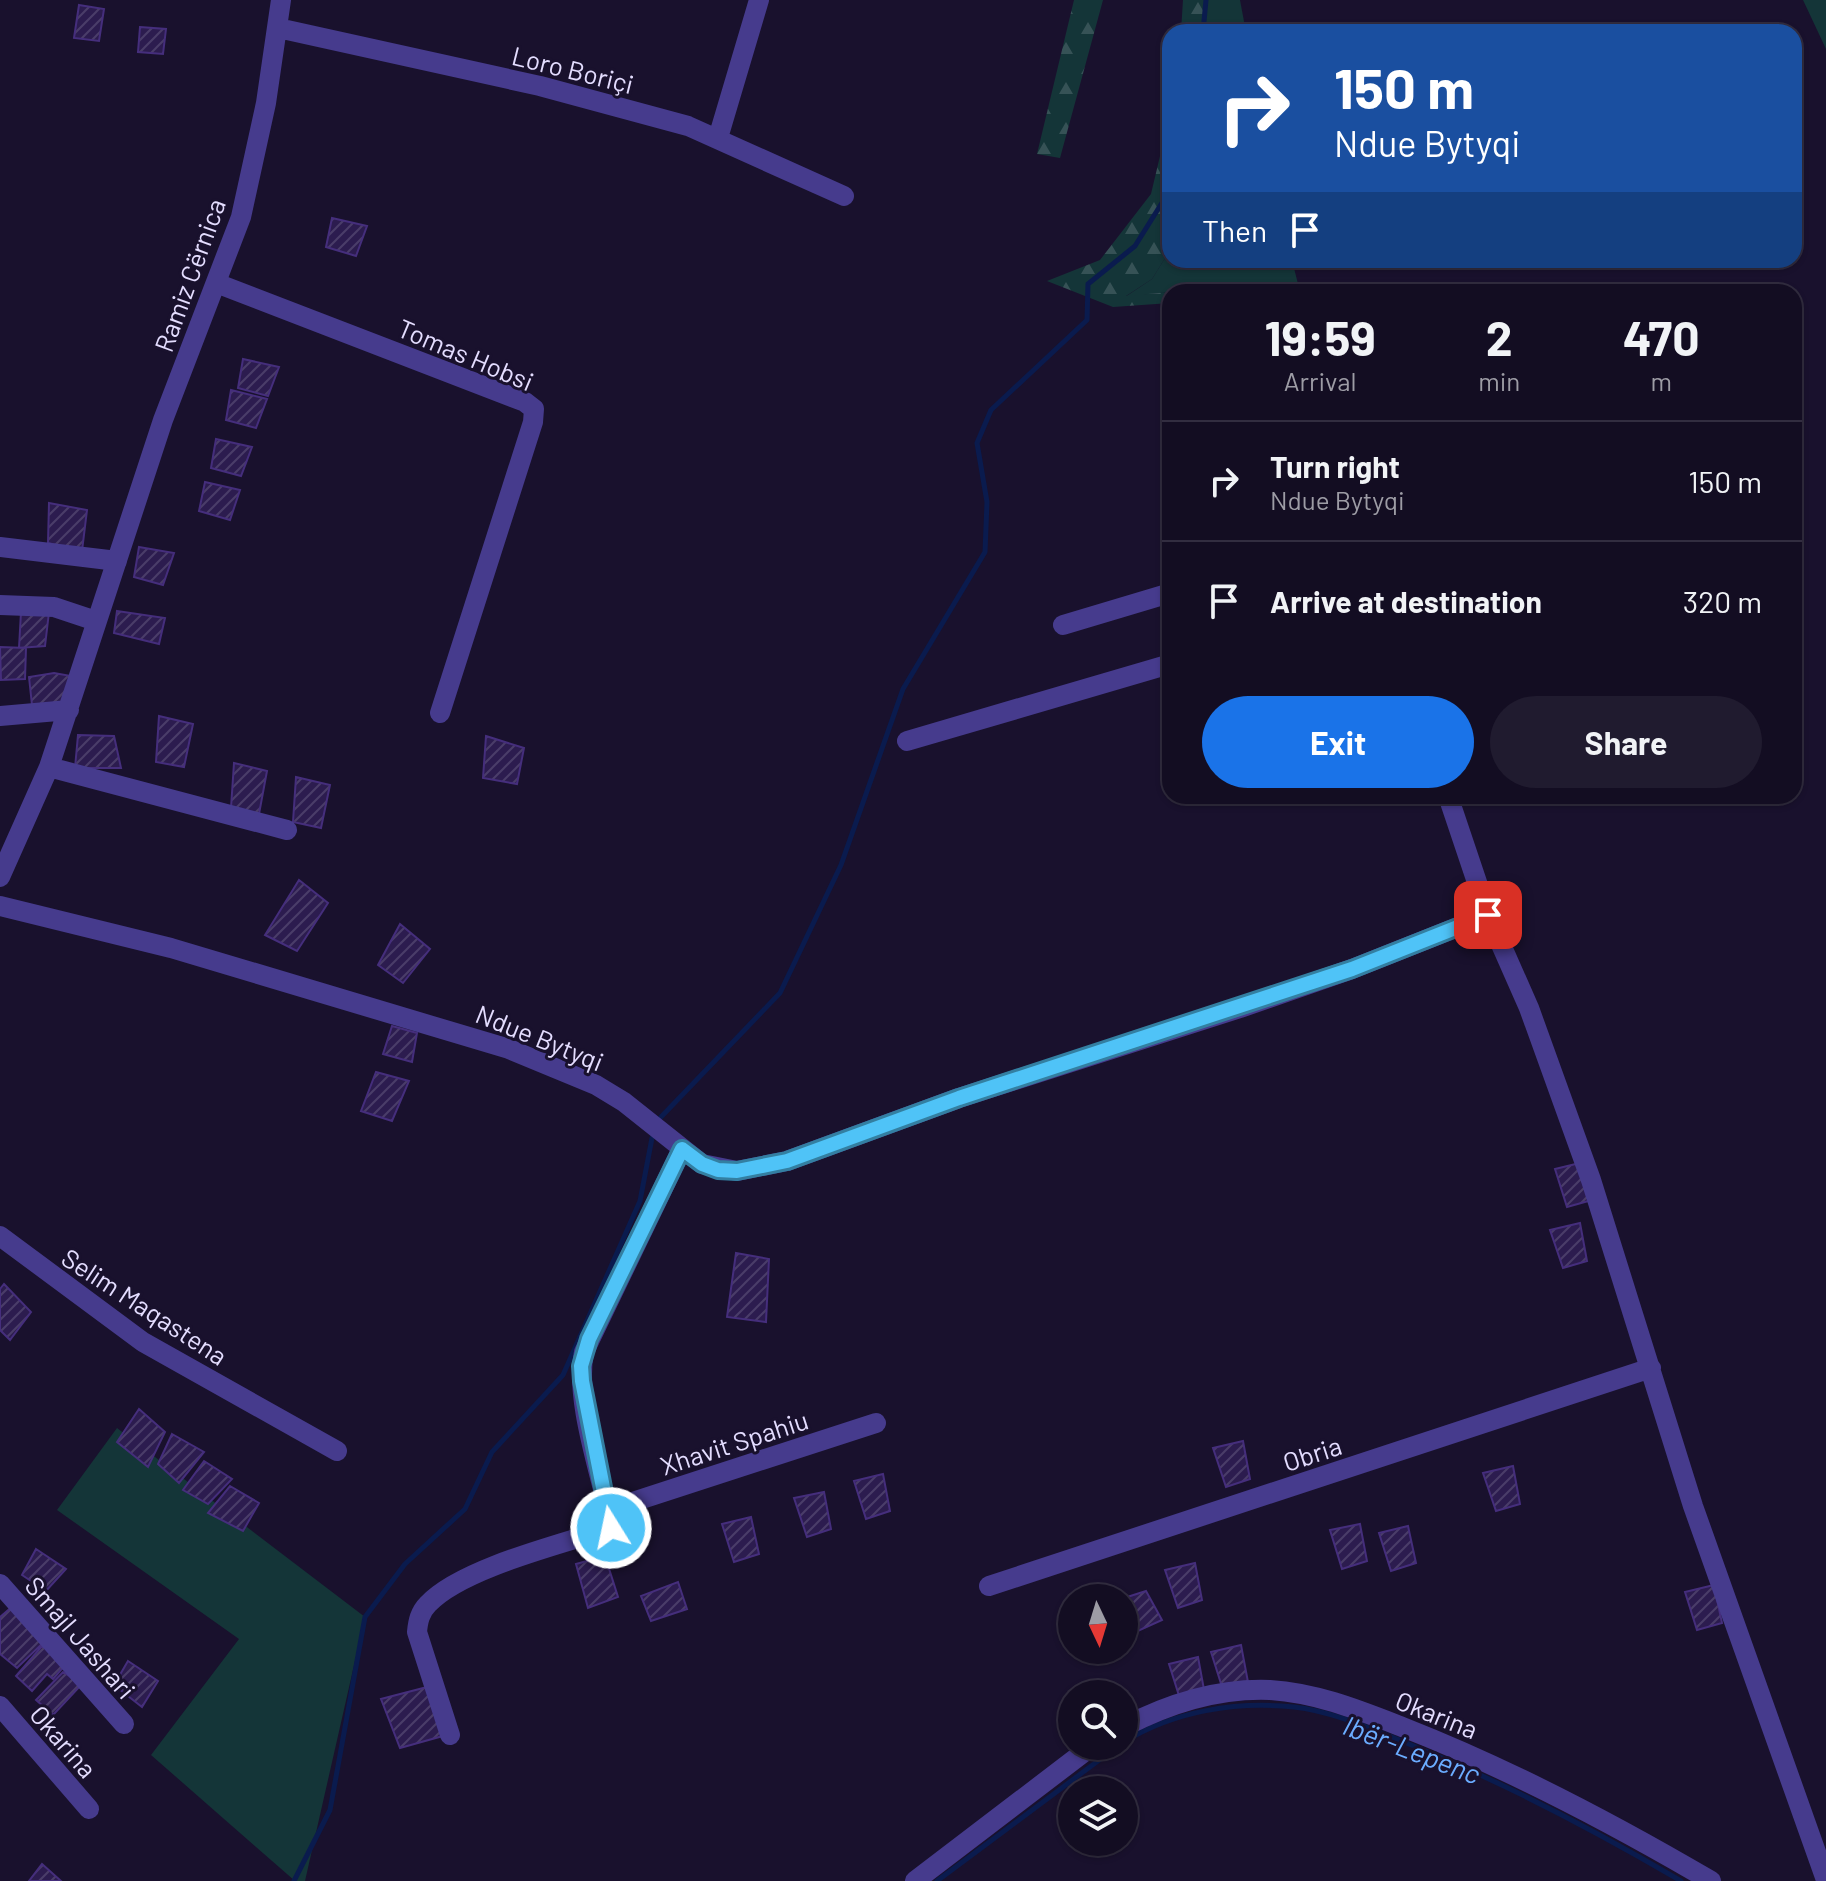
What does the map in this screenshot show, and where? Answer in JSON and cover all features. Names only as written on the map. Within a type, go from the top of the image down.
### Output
[{"type":"street","name":"Ramiz Cërnica","points":[[0,877],[49,767],[183,365],[241,217],[281,0]]},
{"type":"street","points":[[718,138],[759,0]]},
{"type":"street","name":"Loro Boriçi","points":[[278,28],[540,86],[688,126],[844,196]]},
{"type":"street","name":"Tomas Hobsi","points":[[216,283],[525,402],[534,409],[533,422],[440,713]]},
{"type":"street","points":[[0,547],[117,561]]},
{"type":"street","points":[[1063,625],[1162,595]]},
{"type":"street","points":[[0,605],[54,607],[96,621]]},
{"type":"street","points":[[907,741],[1162,666]]},
{"type":"street","points":[[0,716],[69,710]]},
{"type":"street","points":[[49,767],[287,830]]},
{"type":"street","points":[[1451,804],[1488,915],[1529,1008],[1651,1368],[1696,1517],[1826,1880]]},
{"type":"street","name":"Ndue Bytyqi","points":[[0,906],[183,951],[509,1049],[596,1085],[624,1102],[702,1164],[718,1170],[748,1170],[787,1161],[974,1093],[1352,969],[1488,915]]},
{"type":"street","points":[[450,1735],[420,1649],[418,1618],[426,1605],[439,1594],[486,1571],[611,1528],[584,1397],[581,1366],[584,1352],[682,1149]]},
{"type":"street","name":"Selim Maqastena","points":[[0,1236],[133,1335],[337,1451]]},
{"type":"street","name":"Obria","points":[[989,1586],[1651,1368]]},
{"type":"street","name":"Xhavit Spahiu","points":[[608,1510],[876,1423]]},
{"type":"street","name":"Smajl Jashari","points":[[0,1584],[124,1724]]},
{"type":"street","name":"Okarina","points":[[1138,1721],[1176,1704],[1239,1690],[1299,1694],[1334,1702],[1507,1770],[1711,1881]]},
{"type":"street","name":"Okarina","points":[[0,1706],[89,1809]]},
{"type":"street","points":[[915,1881],[1074,1760]]},
{"type":"green space","points":[[1074,0],[1103,0],[1060,158],[1037,154]]},
{"type":"green space","points":[[1183,0],[1233,0],[1235,24],[1182,24]]},
{"type":"green space","points":[[1232,0],[1240,0],[1244,24],[1233,24]]},
{"type":"green space","points":[[1803,0],[1826,0],[1826,49]]},
{"type":"green space","points":[[1162,148],[1162,263],[1152,279],[1126,296],[1162,293],[1162,304],[1113,307],[1047,281],[1100,260],[1151,194]]},
{"type":"green space","points":[[1162,263],[1162,268],[1294,268],[1298,284],[1162,284],[1162,293],[1125,297],[1152,279]]},
{"type":"green space","points":[[117,1428],[365,1617],[305,1881],[295,1881],[151,1755],[239,1639],[57,1510]]},
{"type":"building","points":[[79,5],[104,9],[99,41],[74,38]]},
{"type":"building","points":[[140,27],[166,29],[163,54],[138,52]]},
{"type":"building","points":[[332,218],[367,226],[356,256],[326,247]]},
{"type":"building","points":[[243,359],[279,367],[268,396],[238,388]]},
{"type":"building","points":[[231,390],[267,399],[256,428],[226,420]]},
{"type":"building","points":[[216,439],[252,447],[241,476],[211,468]]},
{"type":"building","points":[[205,482],[240,490],[230,520],[199,511]]},
{"type":"building","points":[[49,503],[87,510],[82,551],[48,543]]},
{"type":"building","points":[[139,547],[174,553],[163,585],[134,577]]},
{"type":"building","points":[[117,611],[165,618],[159,644],[114,633]]},
{"type":"building","points":[[21,612],[49,612],[45,646],[19,648]]},
{"type":"building","points":[[0,647],[26,648],[25,679],[1,680]]},
{"type":"building","points":[[54,673],[71,676],[74,702],[32,705],[29,677]]},
{"type":"building","points":[[159,716],[193,724],[184,767],[156,762]]},
{"type":"building","points":[[78,735],[114,736],[121,768],[75,768]]},
{"type":"building","points":[[486,736],[524,748],[517,784],[483,778]]},
{"type":"building","points":[[234,763],[267,771],[259,814],[231,808]]},
{"type":"building","points":[[296,777],[330,785],[321,828],[293,822]]},
{"type":"building","points":[[299,880],[328,903],[297,951],[265,935]]},
{"type":"building","points":[[400,924],[430,949],[403,983],[378,965]]},
{"type":"building","points":[[392,1026],[417,1033],[412,1062],[383,1054]]},
{"type":"building","points":[[376,1072],[409,1081],[392,1121],[361,1111]]},
{"type":"building","points":[[1584,1162],[1592,1200],[1567,1207],[1555,1169]]},
{"type":"building","points":[[1580,1223],[1587,1261],[1563,1268],[1550,1230]]},
{"type":"building","points":[[736,1253],[769,1259],[766,1322],[727,1317]]},
{"type":"building","points":[[4,1284],[31,1312],[10,1340],[0,1330],[0,1289]]},
{"type":"building","points":[[139,1409],[165,1432],[148,1467],[117,1442]]},
{"type":"building","points":[[172,1434],[204,1452],[179,1483],[158,1464]]},
{"type":"building","points":[[1243,1441],[1250,1479],[1226,1487],[1213,1448]]},
{"type":"building","points":[[204,1461],[232,1479],[208,1504],[183,1490]]},
{"type":"building","points":[[1513,1466],[1520,1504],[1496,1511],[1483,1473]]},
{"type":"building","points":[[883,1474],[890,1511],[866,1519],[854,1481]]},
{"type":"building","points":[[230,1486],[259,1503],[243,1531],[208,1513]]},
{"type":"building","points":[[824,1492],[831,1529],[807,1537],[794,1498]]},
{"type":"building","points":[[751,1517],[759,1554],[734,1562],[722,1524]]},
{"type":"building","points":[[1360,1524],[1367,1561],[1342,1569],[1330,1530]]},
{"type":"building","points":[[1408,1526],[1416,1563],[1391,1571],[1379,1533]]},
{"type":"building","points":[[36,1549],[66,1569],[46,1591],[22,1575]]},
{"type":"building","points":[[605,1556],[618,1597],[588,1608],[576,1564]]},
{"type":"building","points":[[605,1556],[618,1597],[588,1608],[576,1564]]},
{"type":"building","points":[[1195,1563],[1202,1600],[1178,1608],[1165,1570]]},
{"type":"building","points":[[678,1582],[687,1609],[651,1621],[641,1596]]},
{"type":"building","points":[[1714,1585],[1722,1623],[1697,1630],[1685,1592]]},
{"type":"building","points":[[1146,1591],[1162,1620],[1138,1631],[1138,1594]]},
{"type":"building","points":[[13,1606],[45,1641],[17,1668],[0,1654],[0,1617]]},
{"type":"building","points":[[1241,1645],[1248,1682],[1223,1690],[1211,1652]]},
{"type":"building","points":[[42,1646],[67,1663],[53,1679],[47,1674],[32,1691],[16,1676]]},
{"type":"building","points":[[1198,1657],[1205,1695],[1181,1702],[1169,1664]]},
{"type":"building","points":[[128,1661],[158,1681],[142,1707],[114,1685]]},
{"type":"building","points":[[63,1672],[82,1684],[53,1715],[36,1700]]},
{"type":"building","points":[[431,1686],[450,1734],[400,1748],[381,1699]]},
{"type":"building","points":[[42,1864],[61,1881],[29,1881]]},
{"type":"waterway","points":[[1204,24],[1206,0]]},
{"type":"waterway","points":[[661,1117],[780,993],[841,865],[903,689],[985,552],[987,502],[977,443],[991,410],[1087,320],[1088,284],[1135,246],[1162,203]]},
{"type":"waterway","points":[[294,1881],[330,1810],[365,1617],[405,1564],[465,1509],[492,1452],[563,1375],[640,1201],[652,1138]]},
{"type":"waterway","name":"Ibër-Lepenc","points":[[1138,1734],[1184,1716],[1228,1707],[1294,1707],[1322,1712],[1404,1742],[1511,1789],[1681,1881]]},
{"type":"waterway","name":"Ibër-Lepenc","points":[[937,1881],[1099,1760]]},
{"type":"route","points":[[611,1528],[584,1397],[581,1366],[589,1339],[663,1194],[682,1149],[702,1164],[718,1170],[737,1171],[787,1161],[959,1098],[1352,969],[1488,915]]}]
